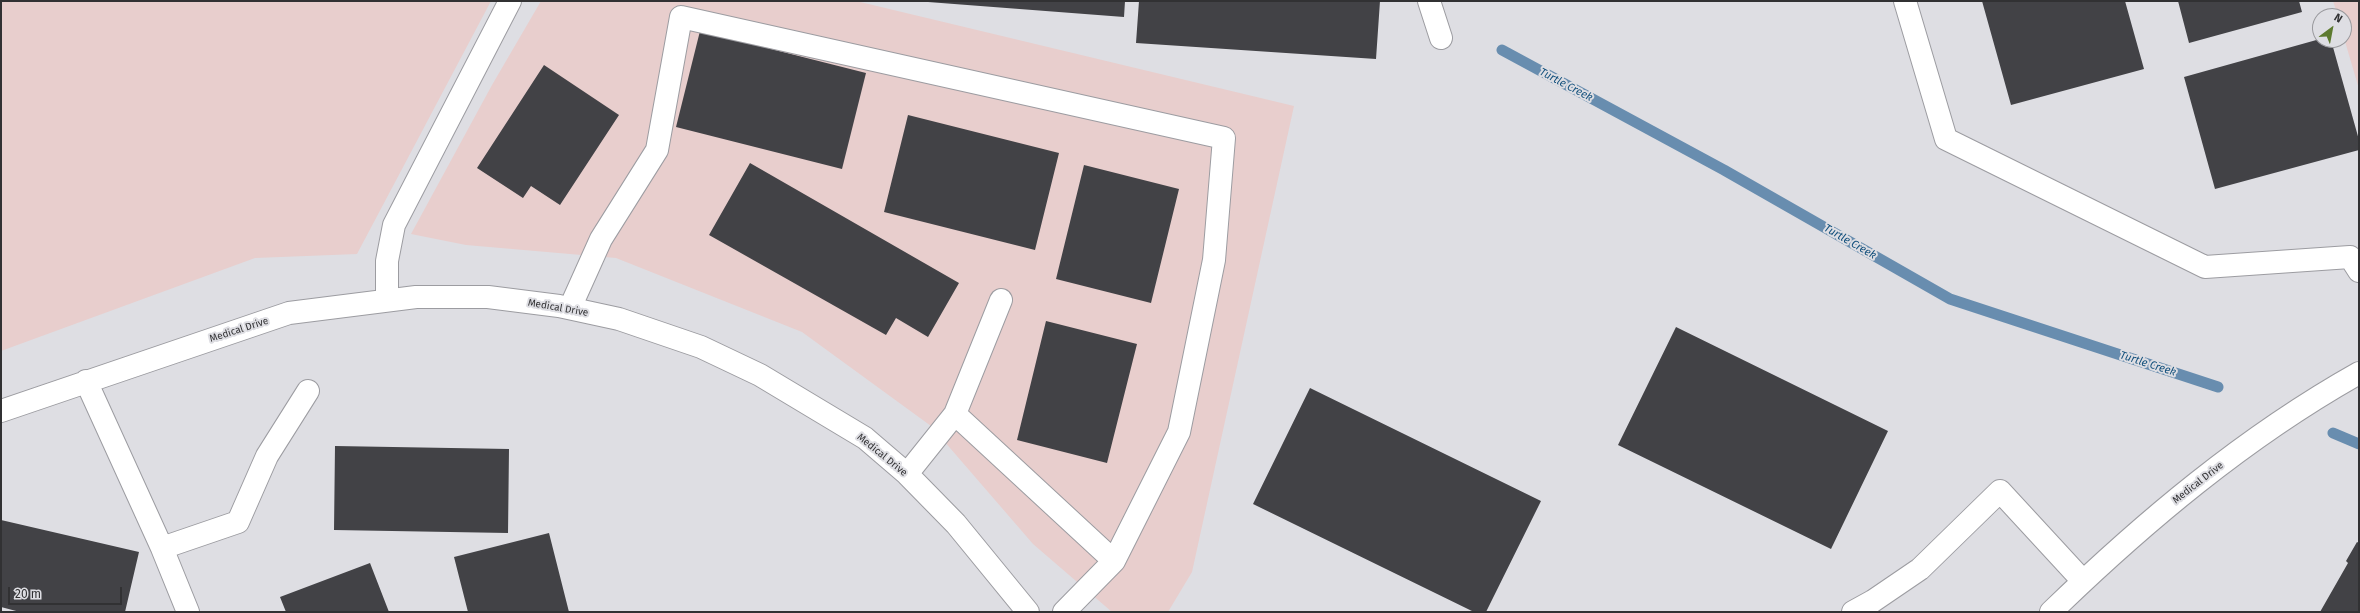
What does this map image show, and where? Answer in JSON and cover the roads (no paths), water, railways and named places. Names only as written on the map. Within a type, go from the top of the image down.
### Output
[{"type":"street","points":[[387,300],[387,261],[394,225],[510,1]]},
{"type":"street","points":[[1429,1],[1441,38]]},
{"type":"street","points":[[1904,1],[1946,139],[2205,267],[2350,257],[2359,271]]},
{"type":"street","points":[[570,308],[601,239],[657,150],[681,17],[1224,138],[1214,260],[1180,432],[1114,561],[1064,612]]},
{"type":"street","name":"Medical Drive","points":[[1,411],[290,313],[416,297],[488,297],[570,308],[619,319],[701,346],[760,375],[865,438],[906,474],[956,524],[1028,612]]},
{"type":"street","points":[[906,474],[955,414],[1001,300]]},
{"type":"street","name":"Medical Drive","points":[[2051,612],[2083,581],[2201,478],[2322,394],[2359,373]]},
{"type":"street","points":[[86,381],[152,522],[188,612]]},
{"type":"street","points":[[162,548],[238,522],[268,456],[308,391]]},
{"type":"street","points":[[955,414],[1114,561]]},
{"type":"street","points":[[1853,612],[1873,601],[1920,569],[2000,491],[2083,581]]},
{"type":"waterway","name":"Turtle Creek","points":[[1502,50],[1724,170],[1950,299],[2218,387]]},
{"type":"waterway","name":"Turtle Creek","points":[[2333,433],[2359,444]]}]
